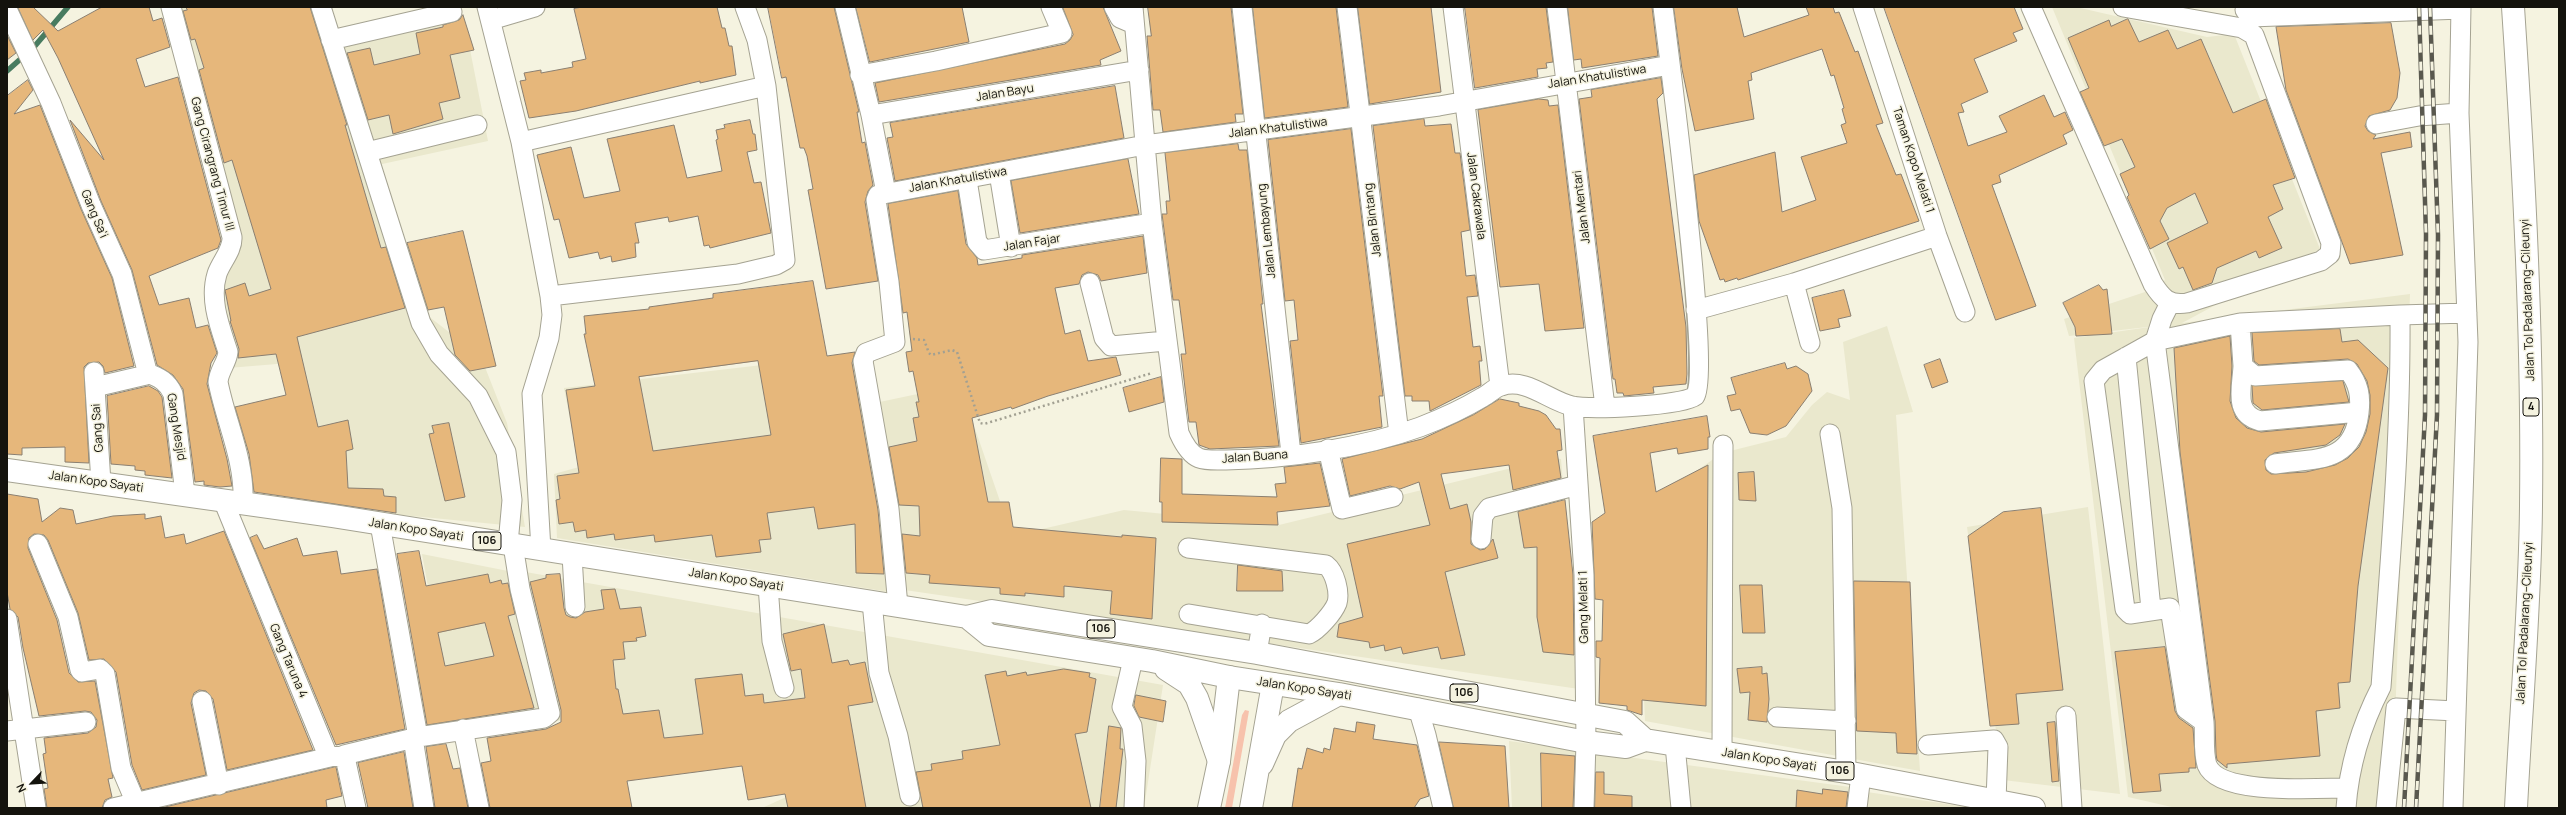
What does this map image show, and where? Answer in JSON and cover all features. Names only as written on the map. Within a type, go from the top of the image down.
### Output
[{"type":"main road","name":"Jalan Tol Padalarang–Cileunyi","points":[[2513,7],[2524,171],[2531,395],[2531,509],[2516,808]]},
{"type":"main road","name":"Jalan Kopo Sayati","points":[[7,470],[233,501],[967,617],[992,612],[1257,654],[1625,722],[1644,740]]},
{"type":"main road","name":"Jalan Kopo Sayati","points":[[967,617],[989,635],[1418,708],[1586,742],[1626,748],[1644,740],[1853,774],[2026,807]]},
{"type":"main road","points":[[1209,808],[1219,761],[1229,677],[1257,654],[1273,684],[1251,808]]},
{"type":"main road","points":[[1142,660],[1189,684],[1197,698],[1219,761]]},
{"type":"main road","points":[[1255,779],[1275,735],[1289,721],[1339,694]]},
{"type":"street","name":"Gang Cirangrang Timur III","points":[[171,7],[232,237],[231,246],[218,272],[213,295],[228,352],[226,360],[219,372],[218,382],[240,461],[244,485],[233,501]]},
{"type":"street","points":[[112,808],[137,806],[337,756],[416,738],[463,729],[544,718],[550,713],[510,545],[512,500],[506,452],[478,396],[439,354],[421,323],[321,7]]},
{"type":"street","points":[[535,7],[489,13],[521,142],[550,296],[552,315],[549,338],[532,394],[541,550]]},
{"type":"street","points":[[550,296],[738,274],[776,265],[785,260],[766,86],[757,40],[745,7]]},
{"type":"street","points":[[845,7],[860,75],[871,115],[886,193],[878,196],[876,200],[895,339],[866,353],[863,361],[889,509],[898,606]]},
{"type":"street","points":[[860,75],[936,61],[1062,33],[1051,7]]},
{"type":"street","points":[[1114,7],[1120,18],[1133,15]]},
{"type":"street","name":"Jalan Lembayung","points":[[1242,7],[1291,454]]},
{"type":"street","name":"Jalan Bintang","points":[[1347,7],[1399,434]]},
{"type":"street","name":"Jalan Cakrawala","points":[[1453,7],[1500,386]]},
{"type":"street","name":"Jalan Mentari","points":[[1557,7],[1605,407]]},
{"type":"street","points":[[1500,386],[1517,384],[1572,406],[1605,407],[1653,404],[1686,400],[1695,396],[1700,382],[1696,310],[1670,65],[1662,7]]},
{"type":"street","name":"Taman Kopo Melati 1","points":[[1863,7],[1938,236],[1965,312]]},
{"type":"street","points":[[2032,7],[2153,284],[2161,296],[2170,304],[2187,303],[2321,261],[2330,254],[2331,243],[2254,35],[2242,28],[2123,7]]},
{"type":"street","points":[[2245,10],[2251,17],[2461,8],[2459,113],[2468,342],[2453,808]]},
{"type":"street","name":"Gang Sa'i","points":[[7,9],[51,103],[88,198],[122,274],[147,373]]},
{"type":"street","points":[[331,40],[452,12]]},
{"type":"street","name":"Jalan Buana","points":[[1133,15],[1152,223],[1166,341],[1179,433],[1184,444],[1199,458],[1248,460],[1370,442],[1399,434],[1443,418],[1500,386]]},
{"type":"street","name":"Jalan Khatulistiwa","points":[[886,193],[967,180],[1145,145],[1360,117],[1464,101],[1670,65]]},
{"type":"street","name":"Jalan Bayu","points":[[871,115],[1138,70]]},
{"type":"street","points":[[521,142],[766,86]]},
{"type":"street","points":[[2376,124],[2419,116],[2459,113]]},
{"type":"street","points":[[367,152],[477,125]]},
{"type":"street","points":[[999,173],[1011,248]]},
{"type":"street","name":"Jalan Fajar","points":[[967,180],[980,248],[984,250],[1011,248],[1152,223]]},
{"type":"street","points":[[1696,310],[1794,283],[1938,236]]},
{"type":"street","points":[[1794,283],[1810,343]]},
{"type":"street","points":[[1090,284],[1104,338],[1111,346],[1120,347],[1166,341]]},
{"type":"street","points":[[2170,304],[2162,319],[2155,341],[2204,722],[2207,765],[2219,779],[2267,789],[2348,788]]},
{"type":"street","points":[[2204,722],[2186,709],[2173,611],[2166,607],[2130,614],[2125,609],[2094,381],[2103,370],[2155,341],[2240,323],[2467,313]]},
{"type":"street","points":[[2346,808],[2348,788],[2366,716],[2381,687],[2397,458],[2400,315]]},
{"type":"street","points":[[2240,323],[2243,366],[2241,399],[2243,410],[2249,418],[2260,421],[2359,412]]},
{"type":"street","points":[[2126,357],[2151,610]]},
{"type":"street","points":[[2243,366],[2256,376],[2348,370],[2360,390],[2359,412],[2353,439],[2342,450],[2330,456],[2275,464]]},
{"type":"street","name":"Gang Sai","points":[[101,483],[95,380],[147,373]]},
{"type":"street","name":"Gang Mesjid","points":[[147,373],[159,377],[170,386],[173,394],[185,494]]},
{"type":"street","name":"Gang Melati 1","points":[[1572,406],[1584,575],[1586,716],[1584,808]]},
{"type":"street","points":[[1830,434],[1842,508],[1846,721],[1857,808]]},
{"type":"street","points":[[1722,752],[1723,444]]},
{"type":"street","points":[[1328,449],[1342,509],[1393,497]]},
{"type":"street","points":[[1481,539],[1483,516],[1489,508],[1578,485]]},
{"type":"street","name":"Gang Taruna 4","points":[[233,501],[280,643],[328,756],[337,756],[356,808]]},
{"type":"street","points":[[380,524],[416,738],[424,808]]},
{"type":"street","points":[[38,544],[68,617],[80,670],[82,672],[100,669],[105,674],[121,768],[137,806]]},
{"type":"street","points":[[1188,548],[1326,565],[1329,567],[1334,577],[1336,604],[1314,631],[1303,634],[1262,624],[1189,614]]},
{"type":"street","points":[[572,555],[575,608]]},
{"type":"street","points":[[768,585],[772,641],[784,688]]},
{"type":"street","points":[[872,602],[879,673],[898,736],[910,796]]},
{"type":"street","points":[[1257,654],[1262,624]]},
{"type":"street","points":[[8,625],[15,730],[36,808]]},
{"type":"street","points":[[1134,808],[1136,761],[1132,726],[1122,707],[1142,660]]},
{"type":"street","points":[[2381,687],[2396,708],[2386,808]]},
{"type":"street","points":[[202,701],[219,785]]},
{"type":"street","points":[[1418,708],[1426,735],[1443,808]]},
{"type":"street","points":[[2396,708],[2456,711]]},
{"type":"street","points":[[2066,716],[2072,808]]},
{"type":"street","points":[[1777,717],[1846,721]]},
{"type":"street","points":[[15,730],[86,722]]},
{"type":"street","points":[[463,729],[479,808]]},
{"type":"street","points":[[1928,745],[1994,740],[1998,747],[1996,801]]},
{"type":"street","points":[[1676,745],[1681,808]]},
{"type":"path","points":[[895,339],[922,338],[932,355],[952,350],[957,352],[980,423],[984,424],[1170,367]]},
{"type":"shaded area","points":[[168,7],[331,7],[341,48],[464,19],[488,141],[373,166],[418,308],[481,357],[507,423],[525,527],[320,507],[309,417],[289,363],[228,368],[212,280],[231,235]]},
{"type":"shaded area","points":[[2052,7],[2076,7],[2207,37],[2234,34],[2320,249],[2182,323],[2410,294],[2392,808],[2176,808],[2128,797],[2074,338],[2156,326],[2069,336],[2064,319],[2145,292],[2165,280]]},
{"type":"shaded area","points":[[1887,326],[1913,412],[1896,415],[1920,771],[1645,721],[1635,499],[1675,486],[1722,453],[1786,437],[1812,405],[1827,392],[1850,400],[1843,342]]},
{"type":"shaded area","points":[[857,354],[889,592],[557,538],[554,474],[579,467],[564,388]]},
{"type":"shaded area","points":[[960,385],[1012,536],[1124,510],[1279,525],[1524,465],[1522,457],[1561,459],[1579,689],[898,589],[875,403]]},
{"type":"shaded area","points":[[2088,507],[2120,794],[2003,780],[1967,527]]},
{"type":"shaded area","points":[[422,554],[508,571],[546,711],[421,734],[406,678],[444,674]]},
{"type":"shaded area","points":[[520,571],[1163,685],[1144,808],[762,808],[828,778],[773,725],[627,743],[621,715],[555,721]]},
{"type":"shaded area","points":[[1245,710],[1249,711],[1232,808],[1225,808],[1242,715]]},
{"type":"shaded area","points":[[1509,741],[1850,787],[1852,808],[1512,808]]},
{"type":"shaded area","points":[[1854,790],[1973,808],[1855,808]]},
{"type":"building","points":[[18,7],[33,7],[58,31],[102,7],[149,7],[153,21],[162,18],[170,47],[136,59],[145,87],[178,77],[221,240],[218,248],[149,276],[159,305],[189,298],[196,328],[208,325],[217,353],[211,363],[207,384],[227,459],[232,486],[220,487],[204,485],[204,481],[195,482],[183,389],[173,375],[157,365],[132,270],[101,201],[70,120],[104,160],[58,58],[43,30],[33,40]]},
{"type":"building","points":[[186,7],[310,7],[347,125],[345,125],[381,248],[386,247],[405,308],[297,337],[318,427],[348,420],[353,449],[346,451],[348,488],[383,489],[384,496],[396,497],[396,513],[254,492],[249,454],[235,407],[286,395],[276,354],[238,358],[239,349],[230,321],[225,290],[245,283],[249,296],[271,289],[232,160],[224,163],[199,70],[204,68],[195,39],[191,40],[183,11],[187,10]]},
{"type":"building","points":[[582,7],[717,7],[722,28],[725,28],[729,46],[732,46],[736,75],[700,83],[700,81],[576,111],[529,118],[520,81],[526,80],[524,73],[541,70],[541,73],[573,67],[572,62],[586,59],[574,9]]},
{"type":"building","points":[[768,7],[834,7],[859,112],[857,112],[862,143],[865,142],[873,185],[868,191],[865,202],[878,281],[826,289],[808,190],[813,189],[807,156],[804,148],[800,148],[786,77],[782,78]]},
{"type":"building","points":[[856,7],[962,7],[969,42],[870,62]]},
{"type":"building","points":[[1063,7],[1103,7],[1121,51],[1100,60],[1101,65],[879,102],[875,83],[1065,44],[1073,35]]},
{"type":"building","points":[[1148,7],[1231,7],[1243,114],[1235,114],[1236,122],[1163,132],[1160,110],[1153,110],[1147,36],[1151,36]]},
{"type":"building","points":[[1253,7],[1336,7],[1348,107],[1265,118]]},
{"type":"building","points":[[1358,7],[1431,7],[1441,92],[1370,104]]},
{"type":"building","points":[[1465,7],[1546,7],[1553,62],[1546,63],[1547,68],[1537,69],[1538,77],[1475,88]]},
{"type":"building","points":[[1568,7],[1652,7],[1658,56],[1582,68],[1581,59],[1574,60]]},
{"type":"building","points":[[1674,7],[1737,7],[1744,37],[1809,15],[1806,7],[1833,7],[1835,13],[1839,12],[1855,52],[1858,51],[1883,123],[1876,125],[1896,175],[1901,174],[1919,221],[1738,280],[1737,278],[1725,282],[1724,279],[1720,280],[1699,221],[1694,175],[1775,152],[1782,212],[1816,200],[1801,157],[1847,143],[1841,125],[1846,123],[1842,109],[1844,108],[1834,75],[1831,76],[1822,49],[1751,73],[1752,80],[1748,81],[1754,119],[1695,131],[1682,69]]},
{"type":"building","points":[[1884,7],[2014,7],[2023,29],[2013,33],[2017,41],[1974,59],[1988,92],[1961,104],[1964,112],[1958,113],[1968,146],[2007,132],[1999,116],[2044,95],[2054,117],[2065,112],[2073,130],[2063,135],[2067,144],[1999,175],[2001,182],[1992,185],[2036,306],[1996,320]]},
{"type":"building","points":[[463,15],[474,50],[450,55],[460,98],[439,103],[443,119],[393,134],[389,115],[368,120],[347,53],[370,48],[374,65],[420,54],[416,33],[443,27],[443,25],[459,20]]},
{"type":"building","points":[[2128,19],[2139,42],[2168,30],[2177,49],[2201,39],[2233,113],[2266,99],[2295,178],[2273,185],[2283,209],[2268,217],[2282,248],[2259,258],[2256,251],[2217,268],[2212,283],[2193,290],[2183,267],[2179,269],[2167,243],[2208,223],[2195,193],[2167,208],[2160,221],[2169,239],[2150,249],[2127,197],[2129,195],[2120,174],[2135,167],[2122,139],[2104,146],[2080,92],[2089,88],[2068,38],[2109,20],[2111,26]]},
{"type":"building","points":[[2391,23],[2400,73],[2397,98],[2390,110],[2369,116],[2365,126],[2368,131],[2376,135],[2373,139],[2410,132],[2412,147],[2381,153],[2403,255],[2350,264],[2286,90],[2276,27]]},
{"type":"building","points":[[7,35],[16,53],[7,60]]},
{"type":"building","points":[[1661,78],[1663,93],[1657,99],[1686,327],[1686,384],[1653,387],[1654,393],[1624,396],[1623,393],[1617,393],[1615,379],[1613,379],[1579,99],[1592,97],[1591,90]]},
{"type":"building","points":[[28,80],[33,90],[14,114],[40,105],[81,209],[112,278],[134,366],[105,373],[103,366],[99,362],[88,363],[84,367],[89,463],[65,462],[65,447],[22,448],[22,455],[7,454],[7,96]]},
{"type":"building","points":[[1115,86],[1124,138],[895,181],[887,138],[893,137],[890,123]]},
{"type":"building","points":[[1539,99],[1548,100],[1549,106],[1558,105],[1584,328],[1545,331],[1539,284],[1500,287],[1478,110]]},
{"type":"building","points":[[1424,119],[1425,126],[1451,124],[1455,153],[1460,153],[1470,230],[1461,232],[1466,276],[1475,275],[1478,296],[1467,297],[1473,347],[1480,346],[1482,361],[1479,361],[1481,385],[1430,411],[1429,401],[1412,401],[1412,396],[1405,396],[1373,126]]},
{"type":"building","points":[[750,120],[753,134],[755,134],[757,150],[747,152],[754,183],[761,182],[771,233],[710,248],[709,245],[704,246],[698,216],[669,222],[668,217],[635,223],[639,243],[635,243],[636,257],[612,262],[611,256],[600,259],[598,252],[569,258],[559,219],[554,220],[537,155],[571,147],[584,198],[620,191],[607,139],[674,125],[687,178],[722,171],[716,140],[718,139],[716,130],[725,128],[724,125]]},
{"type":"building","points":[[1351,129],[1383,396],[1379,396],[1382,427],[1301,443],[1290,341],[1298,340],[1294,300],[1285,301],[1268,140]]},
{"type":"building","points":[[1238,144],[1239,150],[1247,150],[1263,304],[1261,304],[1279,446],[1210,449],[1199,445],[1196,422],[1189,422],[1181,354],[1186,354],[1179,300],[1173,300],[1162,214],[1167,214],[1166,201],[1170,201],[1165,153]]},
{"type":"building","points":[[1128,159],[1139,214],[1020,233],[1011,181]]},
{"type":"building","points":[[958,191],[966,244],[977,258],[978,265],[1022,258],[1022,255],[1143,236],[1147,273],[1101,281],[1098,275],[1088,272],[1082,275],[1079,284],[1055,288],[1065,334],[1080,330],[1088,361],[1116,357],[1121,375],[1048,396],[1012,409],[1011,407],[972,418],[988,502],[1009,502],[1013,527],[1122,537],[1122,535],[1156,538],[1152,619],[1110,614],[1112,591],[1064,586],[1064,597],[1025,593],[1025,596],[1000,594],[1000,588],[929,583],[930,575],[906,573],[902,534],[920,536],[919,506],[899,505],[889,447],[917,441],[913,418],[919,417],[916,402],[919,402],[913,371],[909,372],[906,352],[912,351],[907,312],[903,313],[888,204]]},
{"type":"building","points":[[463,231],[496,366],[470,371],[455,355],[444,307],[428,310],[407,243]]},
{"type":"building","points":[[813,281],[827,356],[855,352],[852,363],[878,510],[884,574],[856,573],[855,524],[818,529],[814,507],[767,513],[771,539],[759,540],[761,552],[716,557],[712,535],[655,542],[654,535],[615,540],[614,534],[587,538],[586,530],[575,532],[573,522],[559,524],[556,500],[560,499],[557,476],[579,473],[566,390],[595,386],[584,334],[586,334],[584,316],[649,309],[649,307],[713,298],[713,294]],"holes":[[[758,361],[771,435],[653,451],[639,377]]]},
{"type":"building","points":[[2099,285],[2103,290],[2107,289],[2112,334],[2076,336],[2075,327],[2063,303]]},
{"type":"building","points":[[1844,290],[1851,316],[1838,319],[1840,327],[1820,331],[1812,298]]},
{"type":"building","points":[[2340,329],[2342,342],[2358,340],[2388,368],[2358,586],[2350,682],[2338,683],[2340,708],[2316,711],[2320,756],[2227,764],[2227,768],[2217,760],[2216,754],[2215,721],[2180,452],[2174,348],[2230,336],[2232,366],[2230,401],[2236,418],[2247,428],[2261,432],[2345,424],[2340,435],[2326,445],[2274,453],[2265,460],[2266,470],[2271,474],[2306,472],[2335,465],[2348,458],[2359,447],[2366,432],[2370,414],[2370,395],[2367,381],[2357,364],[2348,359],[2259,365],[2254,361],[2252,333]]},
{"type":"building","points":[[1940,359],[1948,382],[1932,388],[1924,365]]},
{"type":"building","points":[[1785,363],[1787,369],[1796,366],[1808,374],[1812,391],[1786,426],[1767,435],[1750,433],[1740,409],[1731,411],[1727,396],[1736,394],[1731,378]]},
{"type":"building","points":[[1161,377],[1164,402],[1129,412],[1123,388]]},
{"type":"building","points":[[2343,381],[2349,402],[2262,410],[2253,403],[2252,386]]},
{"type":"building","points":[[149,386],[158,391],[162,397],[172,478],[145,475],[145,471],[135,470],[135,466],[111,464],[107,396]]},
{"type":"building","points":[[1500,399],[1519,403],[1519,406],[1539,411],[1546,415],[1556,429],[1560,429],[1562,450],[1557,451],[1561,478],[1513,490],[1509,465],[1441,474],[1450,509],[1467,504],[1471,522],[1471,544],[1480,550],[1485,549],[1493,539],[1498,558],[1445,572],[1465,655],[1441,659],[1438,647],[1403,654],[1401,647],[1385,651],[1384,645],[1370,648],[1369,642],[1337,637],[1339,624],[1363,617],[1347,544],[1430,525],[1419,482],[1400,489],[1390,486],[1350,496],[1342,459],[1422,439],[1473,415]]},
{"type":"building","points":[[1707,416],[1710,437],[1708,437],[1708,449],[1678,454],[1677,448],[1650,453],[1656,492],[1708,465],[1706,706],[1642,700],[1642,715],[1627,710],[1627,706],[1599,703],[1600,658],[1596,657],[1596,641],[1602,641],[1603,600],[1595,599],[1592,522],[1605,513],[1593,436]]},
{"type":"building","points":[[449,423],[465,497],[445,501],[429,434],[434,433],[432,426]]},
{"type":"building","points":[[1161,458],[1182,459],[1182,494],[1277,497],[1275,484],[1286,483],[1284,467],[1320,463],[1330,506],[1277,512],[1278,525],[1162,522],[1162,502],[1160,502]]},
{"type":"building","points":[[1754,472],[1756,501],[1739,500],[1738,473]]},
{"type":"building","points":[[7,494],[38,499],[42,522],[60,508],[73,510],[76,524],[113,516],[145,514],[145,519],[161,516],[165,538],[184,534],[186,544],[224,531],[313,750],[227,770],[213,699],[206,691],[199,690],[194,693],[191,703],[206,775],[142,790],[132,765],[116,672],[104,659],[89,660],[78,613],[48,540],[44,535],[34,534],[29,538],[28,548],[57,620],[69,673],[78,682],[95,681],[113,778],[108,779],[112,797],[105,800],[102,808],[47,808],[44,789],[48,788],[43,754],[46,753],[44,738],[88,733],[96,727],[97,720],[91,712],[85,711],[39,716],[23,648],[18,617],[10,609],[7,592]]},
{"type":"building","points":[[1565,500],[1573,575],[1574,655],[1543,652],[1537,617],[1537,547],[1524,548],[1518,512]]},
{"type":"building","points":[[2041,508],[2063,690],[2016,694],[2019,724],[1990,726],[1968,536],[2003,512]]},
{"type":"building","points":[[257,535],[264,549],[297,538],[303,556],[337,551],[341,574],[377,569],[405,729],[336,745],[250,538]]},
{"type":"building","points":[[419,551],[426,586],[488,574],[490,583],[501,580],[502,584],[508,583],[515,614],[508,616],[534,708],[427,725],[397,554]],"holes":[[[485,623],[494,656],[445,666],[438,633]]]},
{"type":"building","points":[[1238,565],[1282,571],[1283,591],[1237,591]]},
{"type":"building","points":[[560,574],[564,608],[566,615],[570,617],[576,618],[585,612],[604,609],[601,590],[615,589],[620,609],[641,607],[646,636],[636,638],[637,641],[623,642],[625,659],[613,660],[616,689],[618,689],[623,714],[659,710],[664,738],[703,734],[695,679],[742,674],[745,696],[763,694],[764,703],[805,698],[801,669],[791,671],[783,634],[824,624],[832,663],[848,660],[850,665],[865,662],[873,702],[848,706],[866,808],[788,808],[785,794],[748,800],[742,766],[627,781],[632,808],[490,808],[481,763],[491,761],[487,738],[546,729],[561,722],[561,710],[530,582],[546,578],[546,575]]},
{"type":"building","points":[[1854,581],[1910,582],[1917,754],[1897,753],[1896,733],[1857,731]]},
{"type":"building","points":[[1740,585],[1762,585],[1765,633],[1743,633]]},
{"type":"building","points":[[2165,647],[2175,711],[2179,718],[2193,728],[2196,768],[2189,768],[2189,772],[2159,774],[2161,791],[2133,793],[2115,652]]},
{"type":"building","points":[[1762,667],[1762,674],[1767,673],[1769,699],[1767,722],[1748,720],[1750,692],[1740,693],[1737,669]]},
{"type":"building","points":[[1064,669],[1090,673],[1089,677],[1096,679],[1087,732],[1075,734],[1091,808],[923,808],[916,772],[932,770],[931,764],[963,759],[962,751],[1000,745],[985,675],[1006,671],[1007,676],[1026,672],[1027,675]]},
{"type":"building","points":[[1136,695],[1166,701],[1163,722],[1139,717],[1134,706]]},
{"type":"building","points":[[1357,722],[1375,725],[1373,739],[1417,745],[1429,796],[1420,799],[1414,808],[1292,808],[1298,768],[1302,769],[1307,748],[1323,753],[1324,748],[1330,750],[1334,728],[1355,732]]},
{"type":"building","points":[[2055,722],[2059,781],[2052,782],[2047,723]]},
{"type":"building","points":[[1109,726],[1121,728],[1120,749],[1123,749],[1116,808],[1100,808]]},
{"type":"building","points":[[1439,742],[1505,746],[1509,808],[1454,808]]},
{"type":"building","points":[[446,744],[453,769],[460,768],[468,808],[435,808],[426,747]]},
{"type":"building","points":[[404,752],[413,808],[368,808],[358,763]]},
{"type":"building","points":[[1541,753],[1575,756],[1573,808],[1542,808]]},
{"type":"building","points":[[336,767],[342,796],[326,800],[327,808],[161,808]]},
{"type":"building","points":[[1596,772],[1604,772],[1604,794],[1632,796],[1632,808],[1595,808]]},
{"type":"building","points":[[1823,789],[1848,792],[1846,808],[1796,808],[1797,790],[1822,794]]},
{"type":"waterway","points":[[7,71],[34,47],[68,7]]},
{"type":"railway","points":[[2404,808],[2425,415],[2426,234],[2419,7]]},
{"type":"railway","points":[[2416,808],[2437,415],[2438,235],[2430,7]]}]
